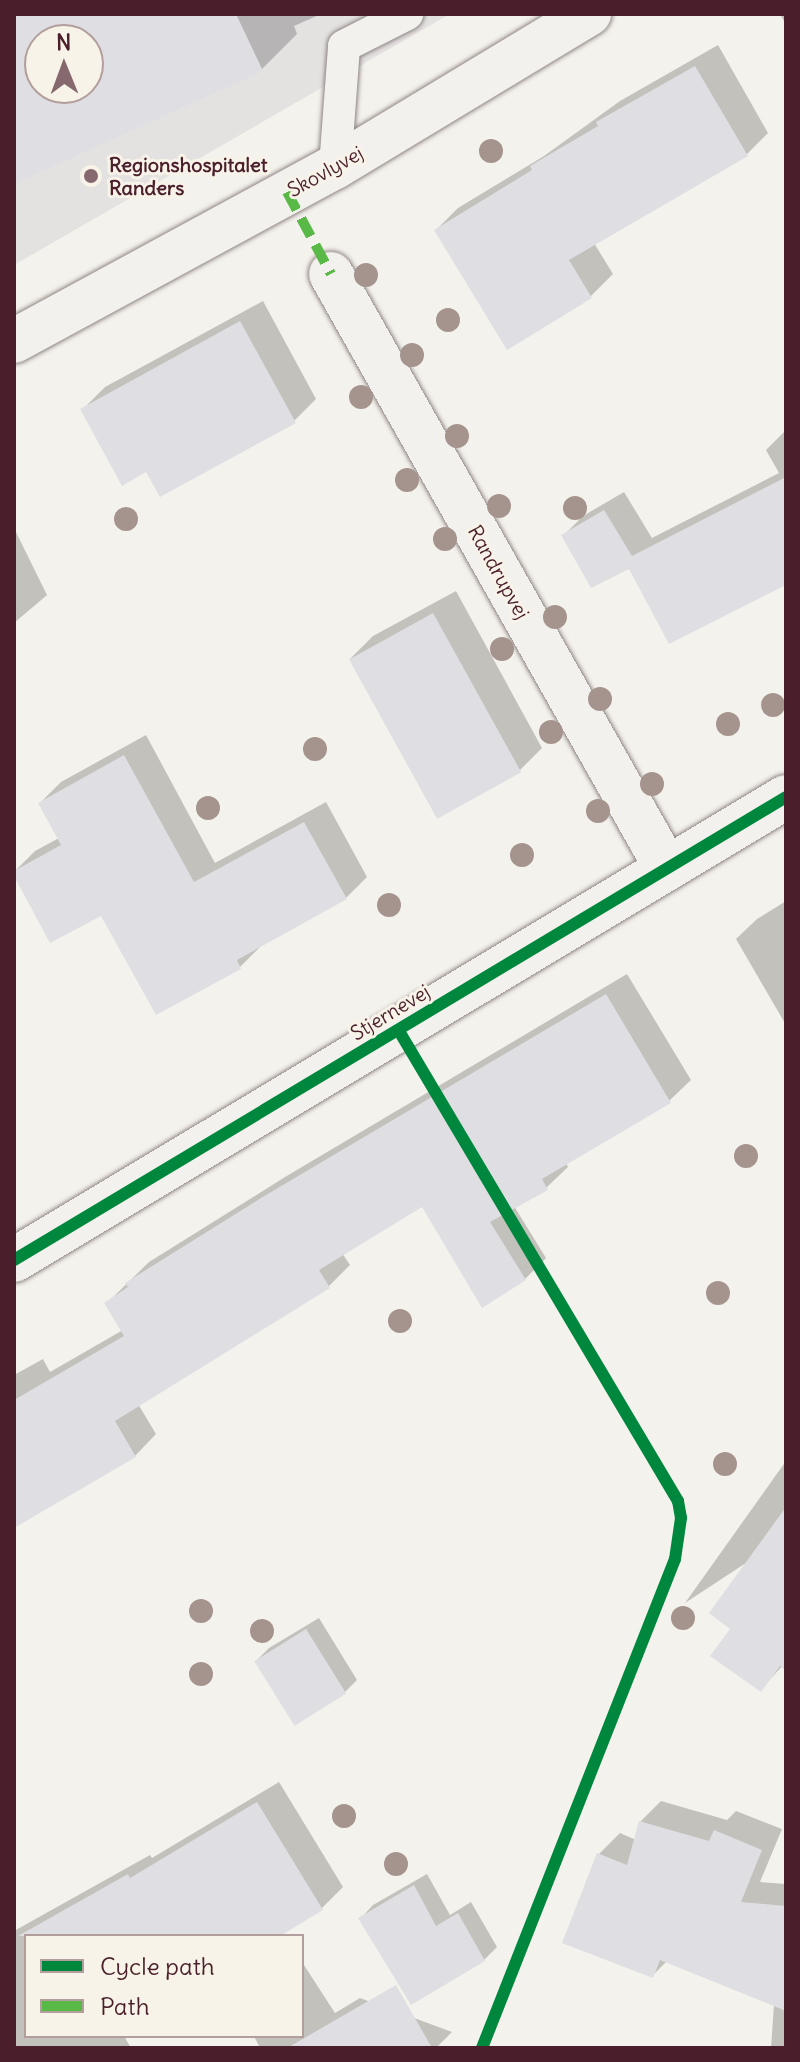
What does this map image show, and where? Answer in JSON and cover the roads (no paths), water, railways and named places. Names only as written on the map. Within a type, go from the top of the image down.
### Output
[{"type":"street","name":"Skovlyvej","points":[[14,341],[335,167],[577,16]]},
{"type":"street","name":"Randrupvej","points":[[331,274],[667,869]]},
{"type":"street","name":"Stjernevej","points":[[14,1260],[786,797]]},
{"type":"lane","points":[[335,167],[344,46],[407,14]]},
{"type":"place","name":"Regionshospitalet Randers","points":[[91,176]]}]
